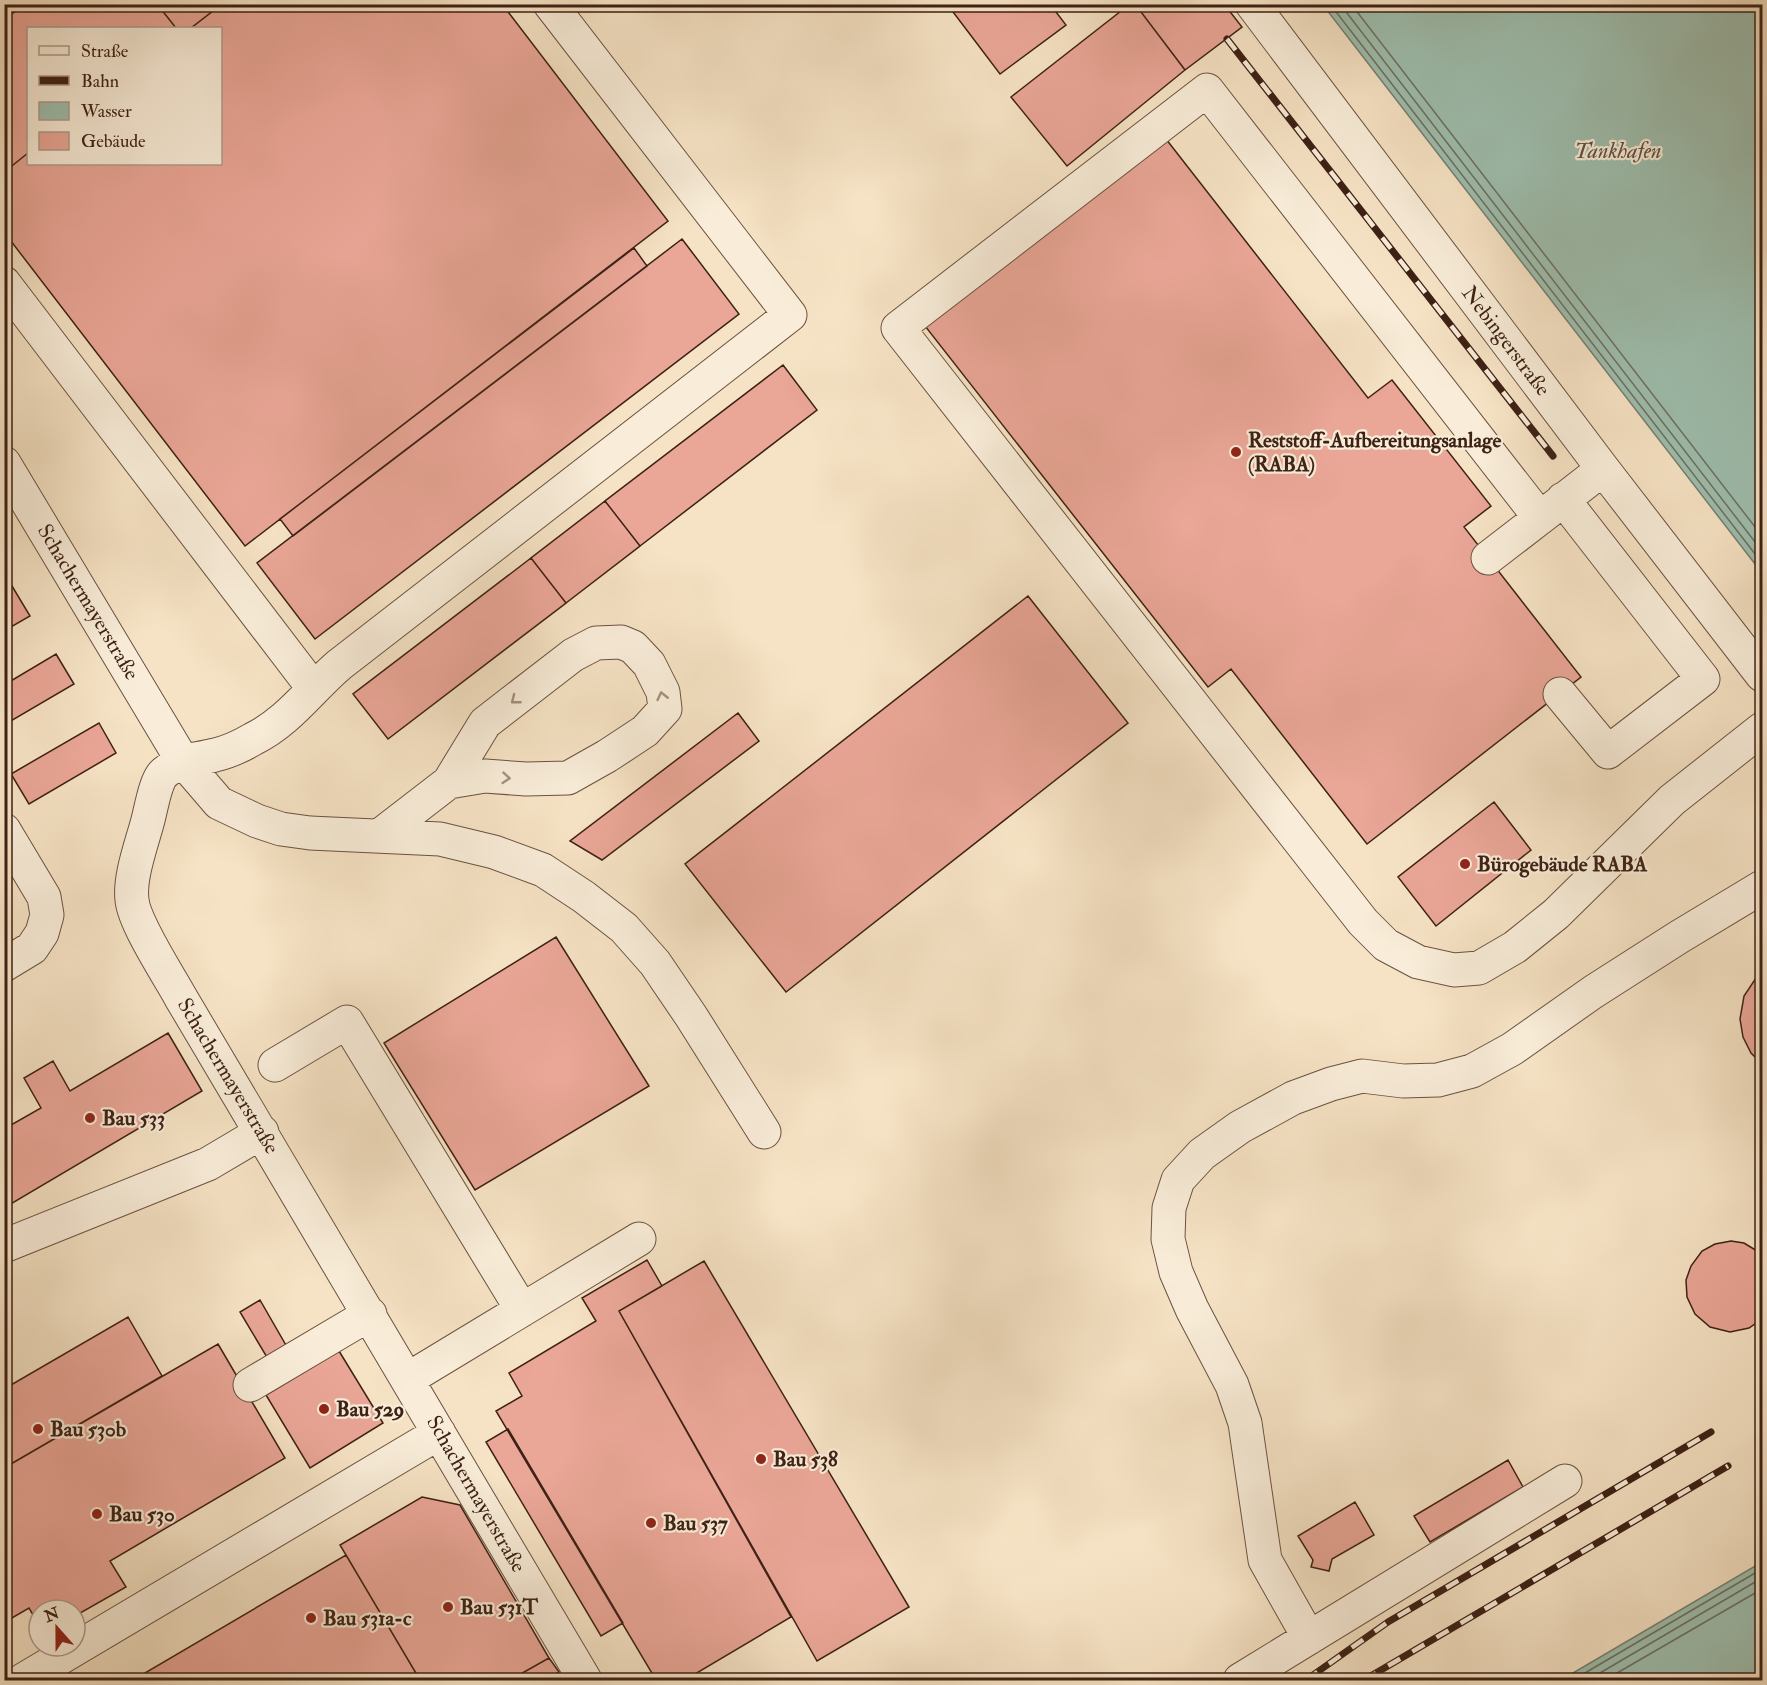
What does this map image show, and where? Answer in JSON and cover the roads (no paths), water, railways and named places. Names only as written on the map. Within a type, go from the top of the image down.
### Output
[{"type":"street","points":[[182,760],[214,755],[255,739],[294,711],[339,665],[790,315],[550,4]]},
{"type":"street","name":"Nebingerstraße","points":[[1252,4],[1603,469],[1762,675]]},
{"type":"street","points":[[1560,694],[1608,752],[1703,679],[1551,508],[1207,90],[898,328],[1362,922],[1386,945],[1418,962],[1454,970],[1479,968],[1515,947],[1556,914],[1672,800],[1762,729]]},
{"type":"street","points":[[4,283],[314,689]]},
{"type":"street","name":"Schachermayerstraße","points":[[4,463],[182,760],[162,774],[152,804],[132,888],[134,911],[181,998],[585,1680]]},
{"type":"street","points":[[1488,558],[1603,469]]},
{"type":"street","points":[[379,836],[449,782],[485,723],[573,655],[596,643],[621,642],[633,647],[648,664],[663,692],[665,709],[645,730],[608,756],[568,778],[526,779],[485,776],[449,782]]},
{"type":"street","points":[[182,760],[219,803],[256,821],[281,829],[310,833],[440,839],[494,852],[543,870],[584,897],[624,928],[655,963],[692,1016],[764,1132]]},
{"type":"street","points":[[4,830],[44,897],[47,915],[42,933],[32,948],[4,964]]},
{"type":"street","points":[[1308,1638],[1265,1560],[1245,1423],[1232,1385],[1176,1272],[1168,1239],[1169,1208],[1178,1180],[1202,1154],[1240,1127],[1293,1098],[1331,1084],[1362,1077],[1403,1081],[1438,1080],[1472,1071],[1512,1049],[1593,992],[1762,887]]},
{"type":"street","points":[[275,1065],[347,1022],[522,1310]]},
{"type":"street","points":[[4,1246],[207,1164],[262,1132]]},
{"type":"street","points":[[408,1379],[639,1239]]},
{"type":"street","points":[[250,1385],[370,1314]]},
{"type":"street","points":[[22,1680],[440,1432]]},
{"type":"street","points":[[1240,1680],[1565,1480]]},
{"type":"water","name":"Tankhafen","points":[[1323,5],[1762,5],[1762,573]]},
{"type":"water","points":[[1762,1562],[1762,1680],[1561,1680]]},
{"type":"railway","points":[[1227,39],[1553,456]]},
{"type":"railway","points":[[1306,1680],[1388,1622],[1711,1432]]},
{"type":"railway","points":[[1364,1680],[1728,1466]]},
{"type":"place","name":"Reststoff-Aufbereitungsanlage (RABA)","points":[[1236,452]]},
{"type":"place","name":"Bürogebäude RABA","points":[[1465,864]]},
{"type":"place","name":"Bau 533","points":[[90,1118]]},
{"type":"place","name":"Bau 529","points":[[324,1409]]},
{"type":"place","name":"Bau 530b","points":[[38,1429]]},
{"type":"place","name":"Bau 538","points":[[761,1459]]},
{"type":"place","name":"Bau 530","points":[[97,1514]]},
{"type":"place","name":"Bau 537","points":[[651,1523]]},
{"type":"place","name":"Bau 531T","points":[[448,1607]]},
{"type":"place","name":"Bau 531a-c","points":[[311,1618]]}]
